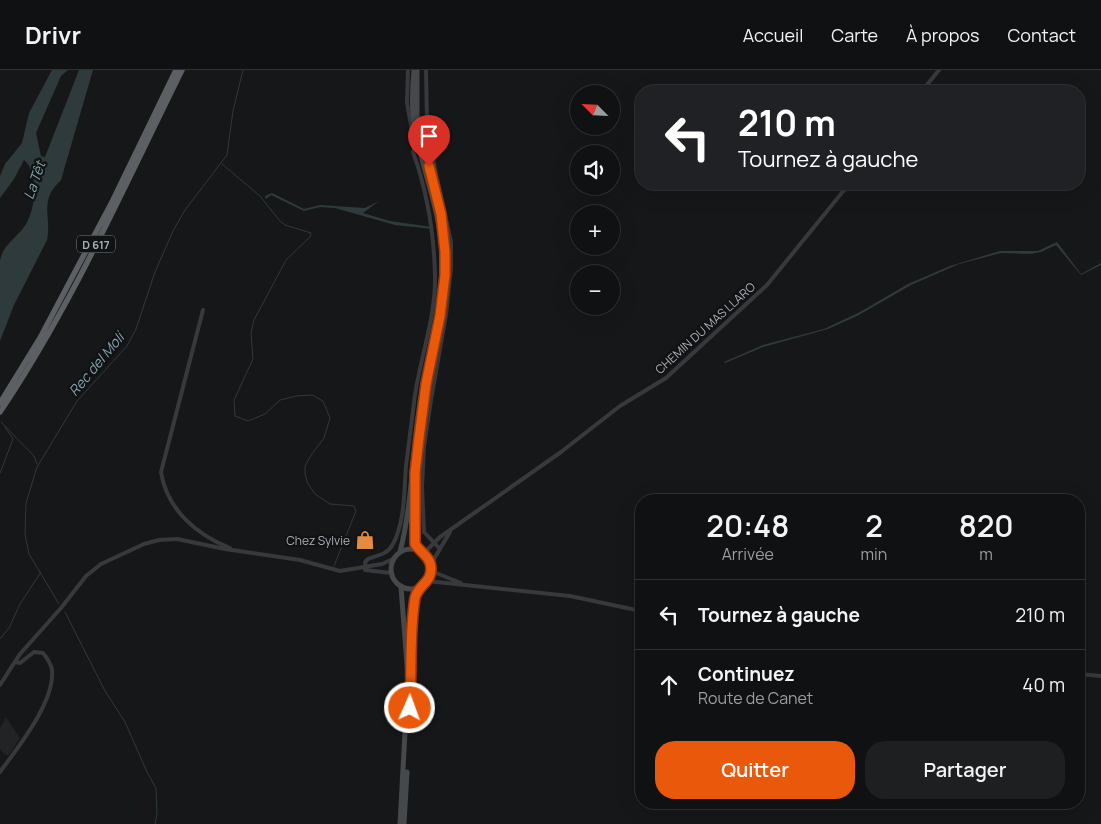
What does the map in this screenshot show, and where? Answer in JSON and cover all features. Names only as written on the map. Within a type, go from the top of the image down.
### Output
[{"type":"highway","name":"D 617","points":[[0,403],[40,338],[113,200],[176,70]]},
{"type":"highway","name":"D 617","points":[[0,412],[33,361],[65,304],[182,70]]},
{"type":"main road","points":[[415,70],[418,115],[441,214],[445,252],[445,275],[440,316],[426,384],[416,465],[415,544],[431,564],[432,571],[427,582],[418,588],[406,589],[401,587],[391,573],[393,560],[400,552],[407,523],[418,410],[437,316],[442,274],[442,252],[437,216],[417,147],[415,133],[413,108],[415,70]]},
{"type":"main road","points":[[400,552],[409,549],[422,552]]},
{"type":"main road","points":[[401,587],[408,677],[402,824]]},
{"type":"main road","points":[[402,824],[410,714],[411,643],[418,588]]},
{"type":"street","points":[[366,568],[368,559],[381,556],[392,545],[400,521],[416,392],[426,344],[435,278],[431,232],[424,187],[413,152],[417,147],[407,103],[408,70]]},
{"type":"street","points":[[426,70],[426,122],[434,169],[451,242],[449,294],[428,419],[422,487],[424,532],[440,548]]},
{"type":"street","points":[[927,85],[939,70]]},
{"type":"street","name":"CHEMIN DU MAS LLARO","points":[[422,552],[435,543],[440,536],[560,452],[620,406],[666,378],[767,284],[844,190]]},
{"type":"street","points":[[203,310],[161,472],[163,486],[176,508],[195,530],[218,544],[237,551]]},
{"type":"street","points":[[431,564],[452,529]]},
{"type":"street","points":[[0,685],[15,662],[76,588],[101,564],[144,544],[160,540],[177,539],[237,551],[300,560],[340,570],[366,568],[393,560]]},
{"type":"street","points":[[366,568],[391,573]]},
{"type":"street","points":[[432,571],[453,581],[471,585]]},
{"type":"street","points":[[427,582],[570,596],[635,610]]},
{"type":"street","points":[[0,772],[42,711],[52,676],[52,668],[43,653],[34,652],[20,662],[15,662]]},
{"type":"street","points":[[1085,675],[1101,676]]},
{"type":"shaded area","points":[[6,717],[20,738],[9,755],[5,755],[0,749],[0,728]]},
{"type":"water","name":"La Têt","points":[[52,70],[68,70],[61,76],[36,133],[41,156],[45,157],[79,70],[93,70],[61,180],[54,188],[48,202],[47,240],[14,305],[0,341],[1,255],[7,245],[26,224],[34,199],[34,181],[29,165],[24,160],[14,179],[0,198],[0,176],[5,164],[22,143],[29,113]]},
{"type":"water","points":[[272,193],[304,209],[320,205],[365,208],[379,201],[363,213],[390,221],[432,227],[433,229],[395,225],[335,208],[320,207],[304,211],[271,195],[266,199],[265,196]]},
{"type":"water","points":[[1057,242],[1081,274],[1101,263],[1101,265],[1081,275],[1056,245],[1041,252],[1030,254],[1001,253],[959,264],[911,285],[857,316],[828,329],[763,347],[724,362],[763,345],[824,329],[860,312],[908,284],[950,266],[1000,251],[1038,251]]},
{"type":"waterway","name":"Rec del Molí","points":[[59,604],[29,554],[25,534],[26,503],[37,467],[77,401],[127,346],[136,329],[155,272],[173,231],[185,210],[227,155],[233,111],[243,70]]},
{"type":"waterway","points":[[222,164],[260,196],[285,225],[311,233],[310,237],[286,260],[254,320],[251,333],[253,359],[234,400],[235,416],[248,421],[265,414],[280,400],[296,396],[312,395],[323,401],[330,418],[324,438],[305,466],[305,474],[308,484],[315,494],[330,504],[354,506],[356,511],[334,566]]},
{"type":"waterway","points":[[1,422],[34,456],[37,464]]},
{"type":"waterway","points":[[0,473],[13,439],[5,427]]},
{"type":"waterway","name":"Rec del Molí","points":[[0,639],[9,628],[20,604],[41,572]]},
{"type":"waterway","points":[[65,612],[105,691],[125,722],[156,788],[157,814],[155,824]]},
{"type":"place","name":"Chez Sylvie","points":[[365,540]]},
{"type":"route","points":[[410,708],[411,643],[416,598],[418,588],[427,582],[432,571],[428,558],[415,544],[415,473],[426,384],[440,316],[445,275],[445,252],[441,214],[429,166]]}]
